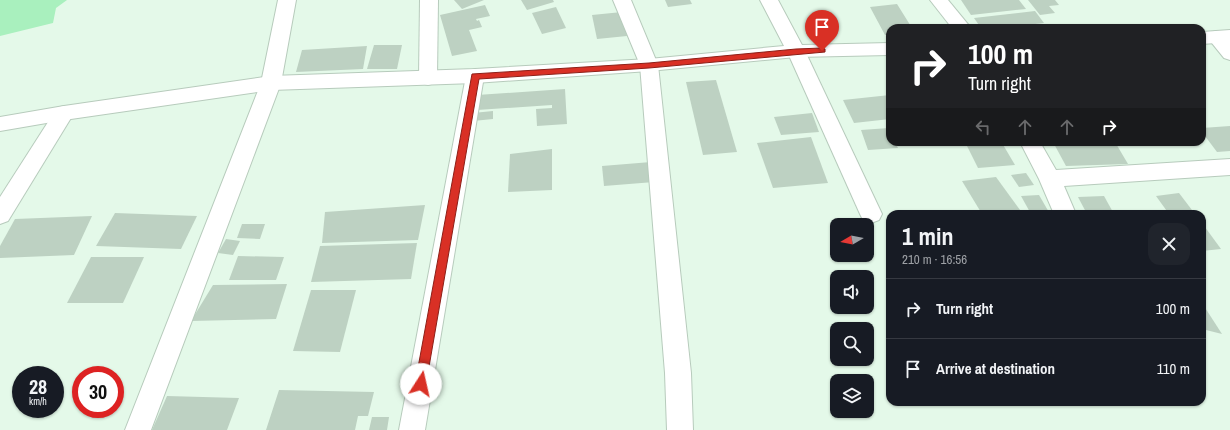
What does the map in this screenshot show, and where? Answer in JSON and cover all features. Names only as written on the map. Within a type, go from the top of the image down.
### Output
[{"type":"street","points":[[138,430],[271,83],[287,0]]},
{"type":"street","points":[[428,78],[429,0]]},
{"type":"street","points":[[622,0],[649,65],[678,373],[680,430]]},
{"type":"street","points":[[769,0],[796,51],[871,214]]},
{"type":"street","points":[[939,0],[959,24]]},
{"type":"street","points":[[1216,37],[1230,54]]},
{"type":"street","points":[[0,124],[64,113],[271,83],[475,76],[649,65],[796,51],[886,49]]},
{"type":"street","points":[[412,430],[475,76]]},
{"type":"street","points":[[0,215],[64,113]]},
{"type":"street","points":[[1032,146],[1050,179],[1063,210]]},
{"type":"street","points":[[1050,179],[1230,167]]},
{"type":"green space","points":[[0,0],[67,0],[56,8],[53,23],[0,36]]},
{"type":"building","points":[[454,0],[484,0],[462,9]]},
{"type":"building","points":[[521,0],[553,0],[554,2],[527,10]]},
{"type":"building","points":[[665,0],[690,0],[692,4],[668,7]]},
{"type":"building","points":[[961,0],[1019,0],[1026,9],[971,15]]},
{"type":"building","points":[[1028,0],[1055,0],[1059,5],[1049,6],[1055,13],[1040,15]]},
{"type":"building","points":[[897,4],[910,24],[886,24],[885,35],[870,7]]},
{"type":"building","points":[[485,5],[490,16],[476,19],[477,21],[479,20],[482,27],[469,30],[477,51],[452,56],[440,15]]},
{"type":"building","points":[[556,7],[566,28],[542,34],[532,13]]},
{"type":"building","points":[[1035,11],[1044,23],[978,24],[974,18]]},
{"type":"building","points":[[622,12],[627,36],[597,39],[592,15]]},
{"type":"building","points":[[374,45],[402,45],[397,69],[367,69]]},
{"type":"building","points":[[367,46],[363,69],[296,72],[302,50]]},
{"type":"building","points":[[716,80],[737,152],[703,155],[686,82]]},
{"type":"building","points":[[565,89],[567,124],[537,126],[536,109],[552,108],[552,105],[477,110],[477,95]]},
{"type":"building","points":[[886,95],[886,119],[854,123],[843,100]]},
{"type":"building","points":[[493,111],[493,119],[473,121],[473,113]]},
{"type":"building","points":[[812,113],[819,132],[781,135],[774,117]]},
{"type":"building","points":[[1230,126],[1230,151],[1217,152],[1206,137],[1206,128]]},
{"type":"building","points":[[886,128],[886,146],[897,146],[898,148],[868,150],[861,130]]},
{"type":"building","points":[[811,137],[828,183],[773,188],[757,143]]},
{"type":"building","points":[[967,146],[1004,146],[1015,165],[978,168]]},
{"type":"building","points":[[1055,146],[1117,146],[1128,164],[1066,166]]},
{"type":"building","points":[[552,149],[552,190],[508,192],[510,154]]},
{"type":"building","points":[[651,162],[654,182],[604,186],[602,166]]},
{"type":"building","points":[[1026,173],[1034,185],[1019,187],[1011,175]]},
{"type":"building","points":[[996,177],[1020,210],[980,210],[962,181]]},
{"type":"building","points":[[1179,193],[1192,210],[1166,210],[1156,196]]},
{"type":"building","points":[[1039,195],[1048,210],[1029,210],[1021,196]]},
{"type":"building","points":[[1104,196],[1112,210],[1085,210],[1078,197]]},
{"type":"building","points":[[425,205],[418,240],[322,243],[325,212]]},
{"type":"building","points":[[115,213],[197,216],[181,249],[96,246]]},
{"type":"building","points":[[92,216],[74,255],[0,258],[0,246],[15,219]]},
{"type":"building","points":[[242,224],[265,224],[260,239],[237,238]]},
{"type":"building","points":[[1206,228],[1221,249],[1206,251]]},
{"type":"building","points":[[226,239],[240,241],[233,255],[218,253]]},
{"type":"building","points":[[417,243],[411,279],[311,282],[320,246]]},
{"type":"building","points":[[238,256],[284,257],[276,280],[229,280]]},
{"type":"building","points":[[91,257],[144,257],[123,303],[67,303]]},
{"type":"building","points":[[287,284],[276,319],[191,321],[213,285]]},
{"type":"building","points":[[311,290],[356,290],[340,352],[293,351]]},
{"type":"building","points":[[1206,309],[1222,334],[1206,330]]},
{"type":"building","points":[[279,390],[374,392],[368,416],[358,416],[355,430],[266,430]]},
{"type":"building","points":[[167,396],[239,398],[227,430],[152,430]]},
{"type":"building","points":[[372,417],[389,417],[387,430],[369,430]]},
{"type":"route","points":[[421,384],[475,76],[649,65],[796,51],[822,51]]}]
